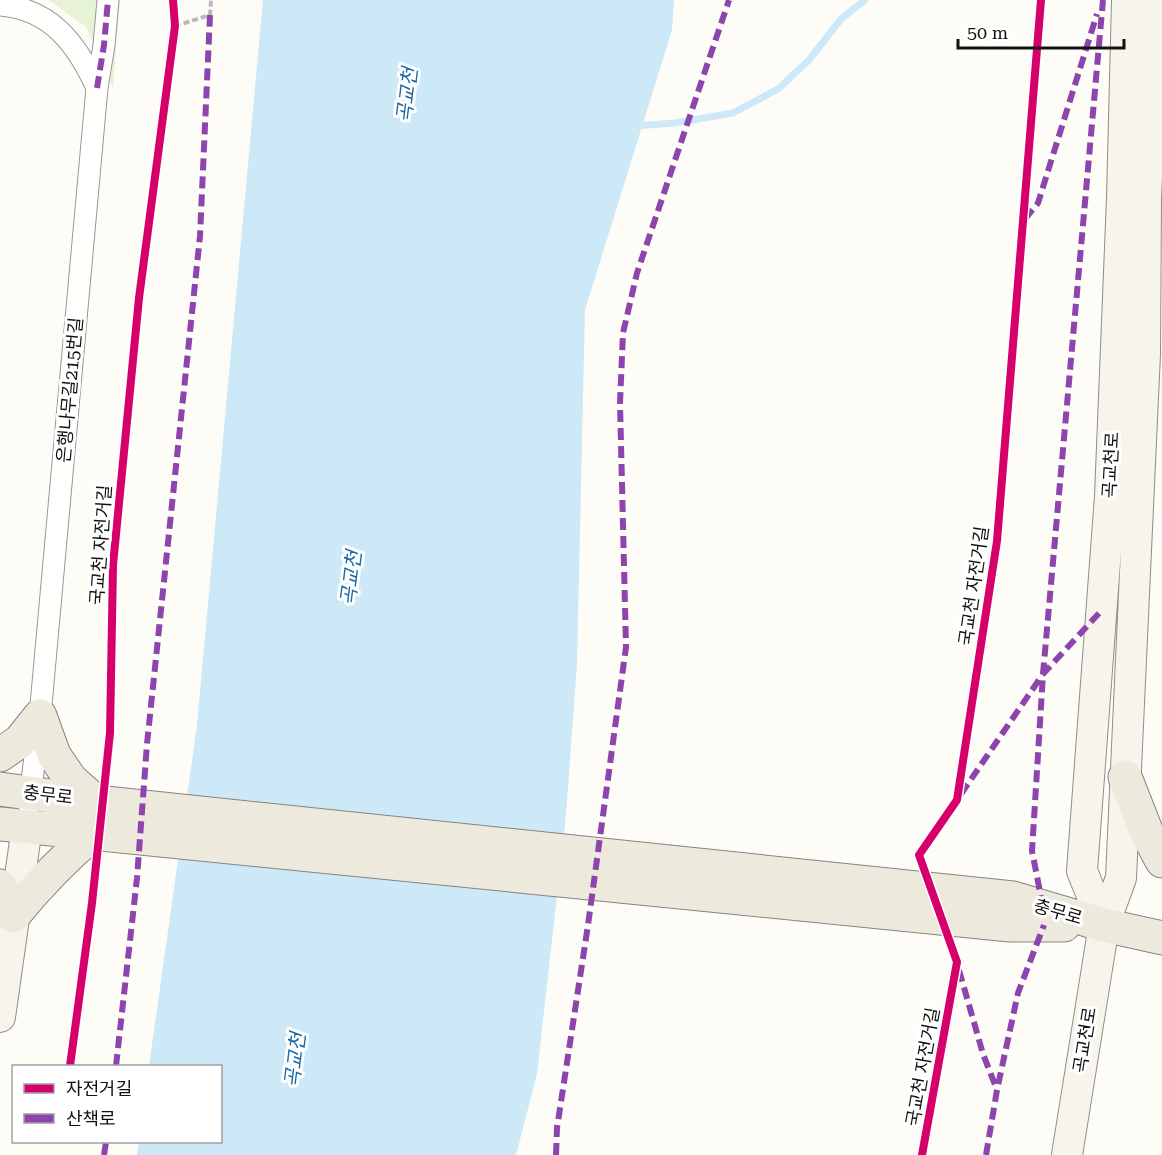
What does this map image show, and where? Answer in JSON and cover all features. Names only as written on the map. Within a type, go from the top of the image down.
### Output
[{"type":"main road","name":"곡교천로","points":[[1067,1155],[1104,925],[1121,878],[1145,354],[1143,199],[1126,0]]},
{"type":"main road","name":"곡교천로","points":[[1104,925],[1082,871],[1110,496],[1143,199],[1154,0]]},
{"type":"main road","points":[[0,755],[20,741],[40,716]]},
{"type":"main road","points":[[7,901],[46,877],[69,853],[95,817],[54,755],[40,716]]},
{"type":"main road","points":[[1125,777],[1147,833],[1162,861]]},
{"type":"main road","name":"충무로","points":[[15,791],[95,817]]},
{"type":"main road","name":"충무로","points":[[13,825],[95,817],[1011,912],[1104,925],[1162,938]]},
{"type":"main road","points":[[0,1017],[13,825]]},
{"type":"street","name":"은행나무길215번길","points":[[13,825],[15,791],[40,716],[97,88],[108,0]]},
{"type":"street","points":[[0,5],[18,6],[52,23],[81,56],[97,88]]},
{"type":"path","points":[[173,38],[174,22],[210,15],[211,0]]},
{"type":"green space","points":[[49,0],[120,0],[113,88],[86,27]]},
{"type":"water","name":"곡교천","points":[[263,0],[674,0],[672,30],[585,310],[577,664],[566,815],[537,1074],[516,1155],[137,1155],[139,1143],[222,1143],[222,1065],[149,1065],[197,725]]},
{"type":"waterway","points":[[634,126],[675,123],[733,113],[778,89],[809,60],[841,19],[865,0]]},
{"type":"marked path","points":[[97,88],[108,0]]},
{"type":"marked path","points":[[556,1155],[557,1128],[588,925],[626,647],[620,403],[623,333],[637,273],[729,0]]},
{"type":"marked path","points":[[1043,907],[1032,851],[1043,674],[1103,0]]},
{"type":"marked path","points":[[1025,219],[1038,203],[1097,14]]},
{"type":"marked path","points":[[116,1065],[137,878],[147,744],[200,236],[210,15]]},
{"type":"marked path","points":[[961,794],[1043,674],[1101,611]]},
{"type":"marked path","points":[[986,1155],[997,1090],[1018,993],[1044,925]]},
{"type":"marked path","points":[[959,970],[983,1054],[997,1090]]},
{"type":"marked path","points":[[104,1155],[106,1143]]},
{"type":"cycle path","name":"국교천 자전거길","points":[[70,1065],[92,903],[110,733],[113,565],[139,298],[175,26],[173,0]]},
{"type":"cycle path","name":"국교천 자전거길","points":[[922,1155],[957,962],[919,855],[957,800],[997,541],[1041,0]]}]
